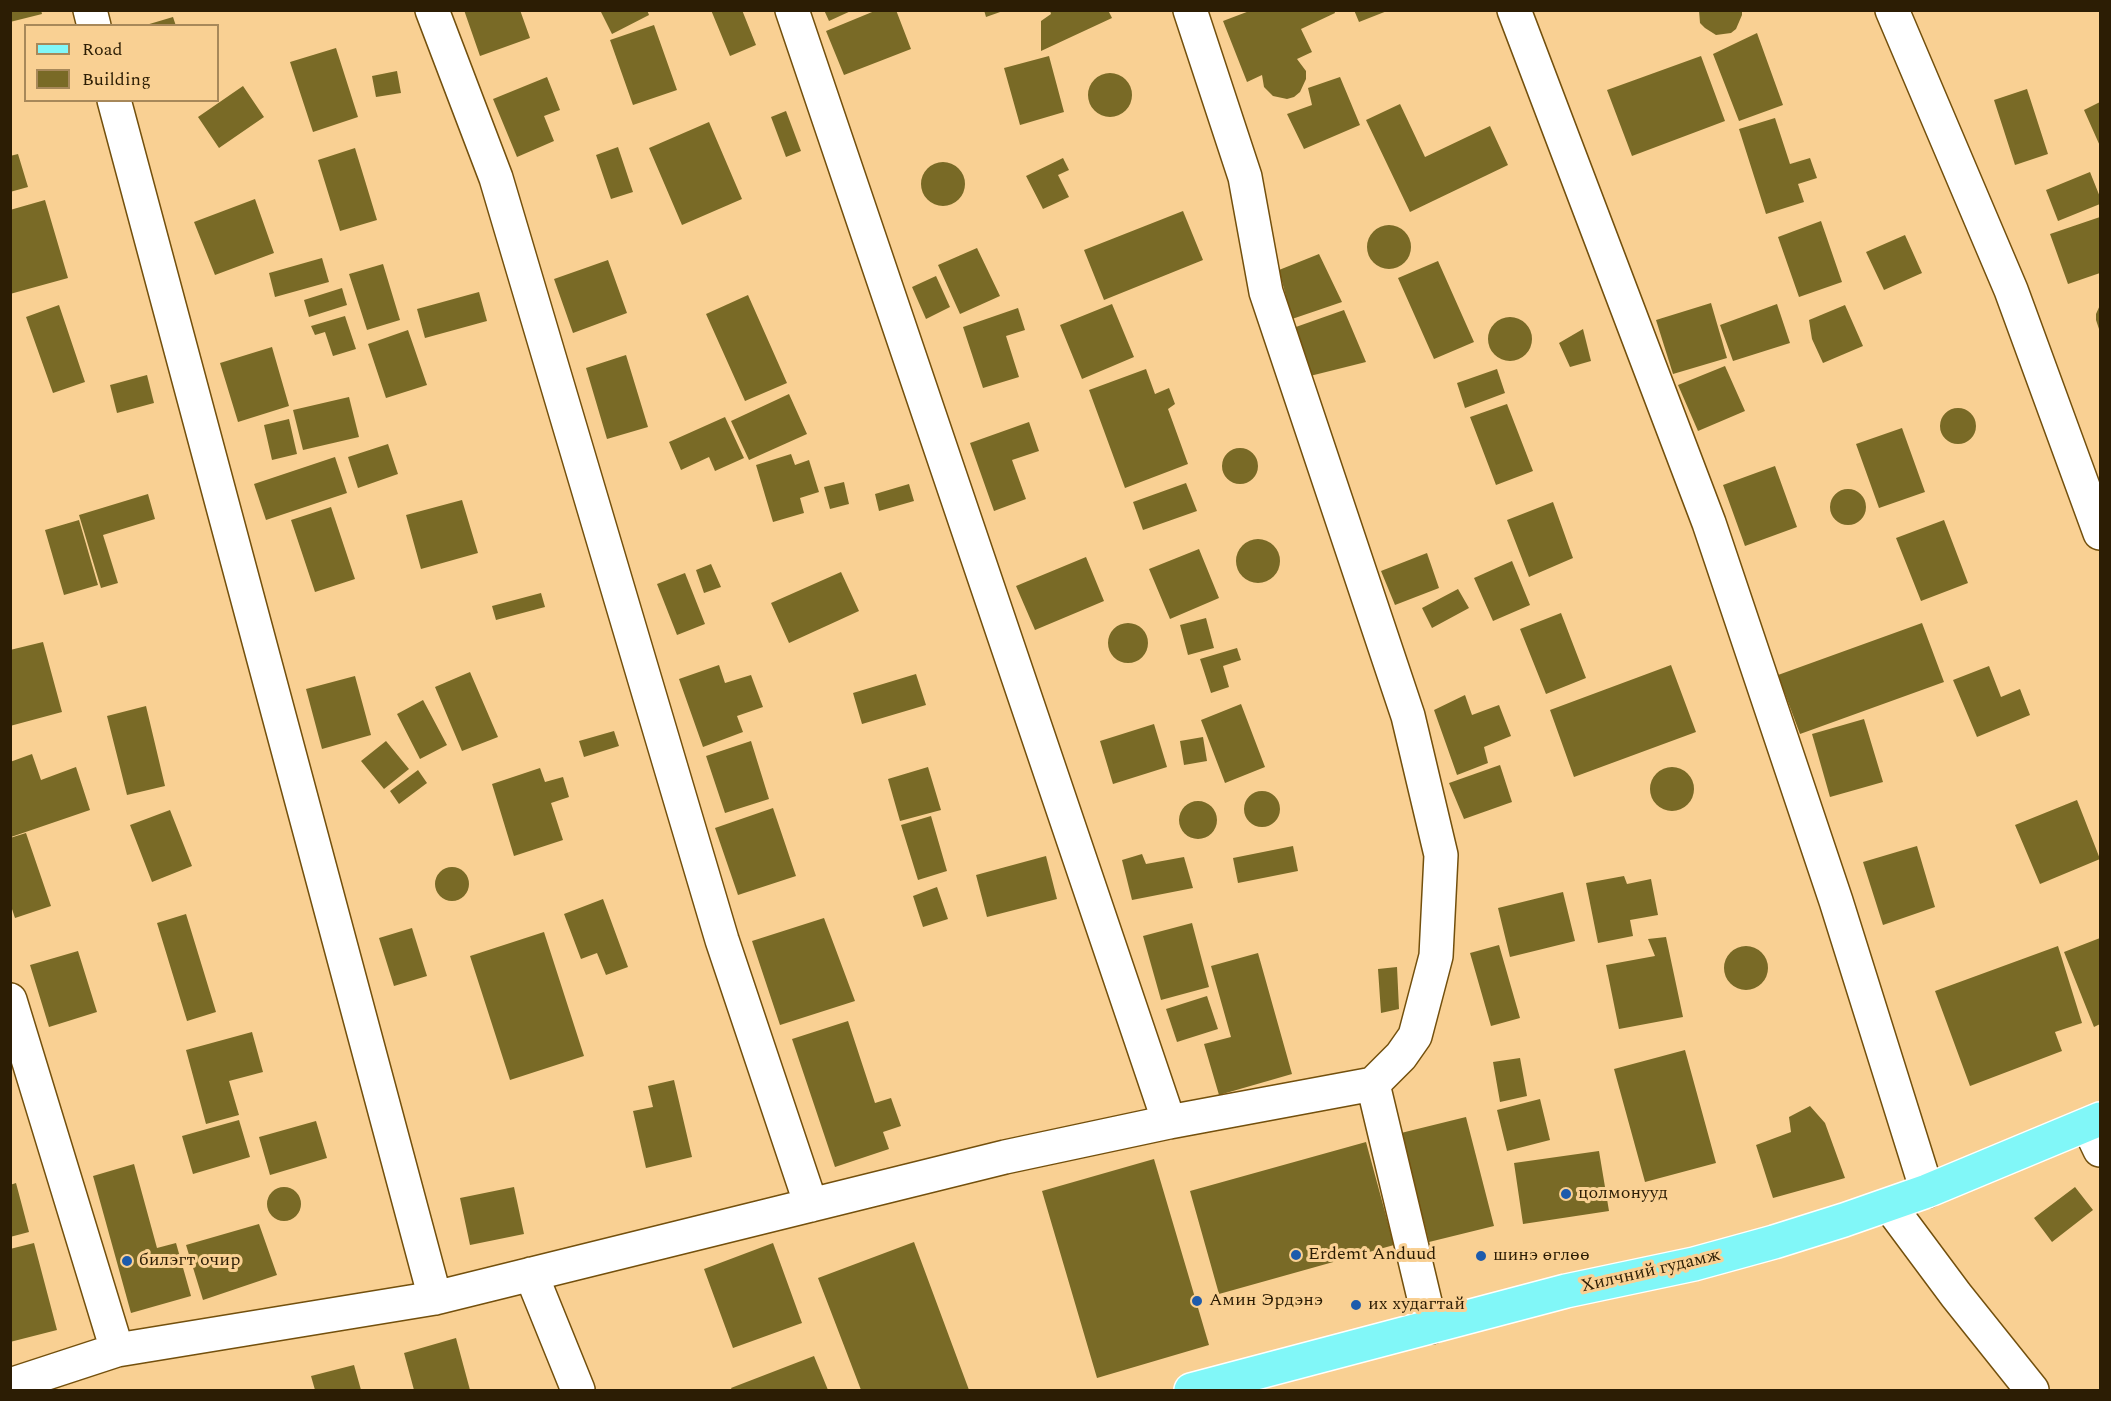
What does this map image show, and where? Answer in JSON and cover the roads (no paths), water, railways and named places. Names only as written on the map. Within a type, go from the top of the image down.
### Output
[{"type":"main road","name":"Хилчний гудамж","points":[[1191,1390],[1566,1291],[1694,1264],[1774,1242],[1889,1205],[2096,1131]]},
{"type":"street","points":[[432,10],[496,178],[719,929],[811,1205]]},
{"type":"street","points":[[792,10],[1169,1122]]},
{"type":"street","points":[[10,1385],[117,1350],[435,1298],[1005,1157],[1169,1122],[1373,1084],[1401,1056],[1415,1036],[1436,956],[1441,855],[1408,716],[1266,292],[1245,177],[1190,10]]},
{"type":"street","points":[[1514,10],[1709,523],[1836,901],[1927,1191]]},
{"type":"street","points":[[1892,10],[2012,290],[2100,532]]},
{"type":"street","points":[[115,102],[435,1298]]},
{"type":"street","points":[[10,1000],[117,1350]]},
{"type":"street","points":[[1373,1084],[1431,1327]]},
{"type":"street","points":[[1889,1205],[1956,1295],[2032,1390]]},
{"type":"street","points":[[531,1274],[578,1390]]},
{"type":"place","name":"цолмонууд","points":[[1566,1194]]},
{"type":"place","name":"Erdemt Anduud","points":[[1296,1255]]},
{"type":"place","name":"шинэ өглөө","points":[[1481,1256]]},
{"type":"place","name":"билэгт очир","points":[[127,1261]]},
{"type":"place","name":"Амин Эрдэнэ","points":[[1197,1301]]},
{"type":"place","name":"их худагтай","points":[[1356,1305]]}]
